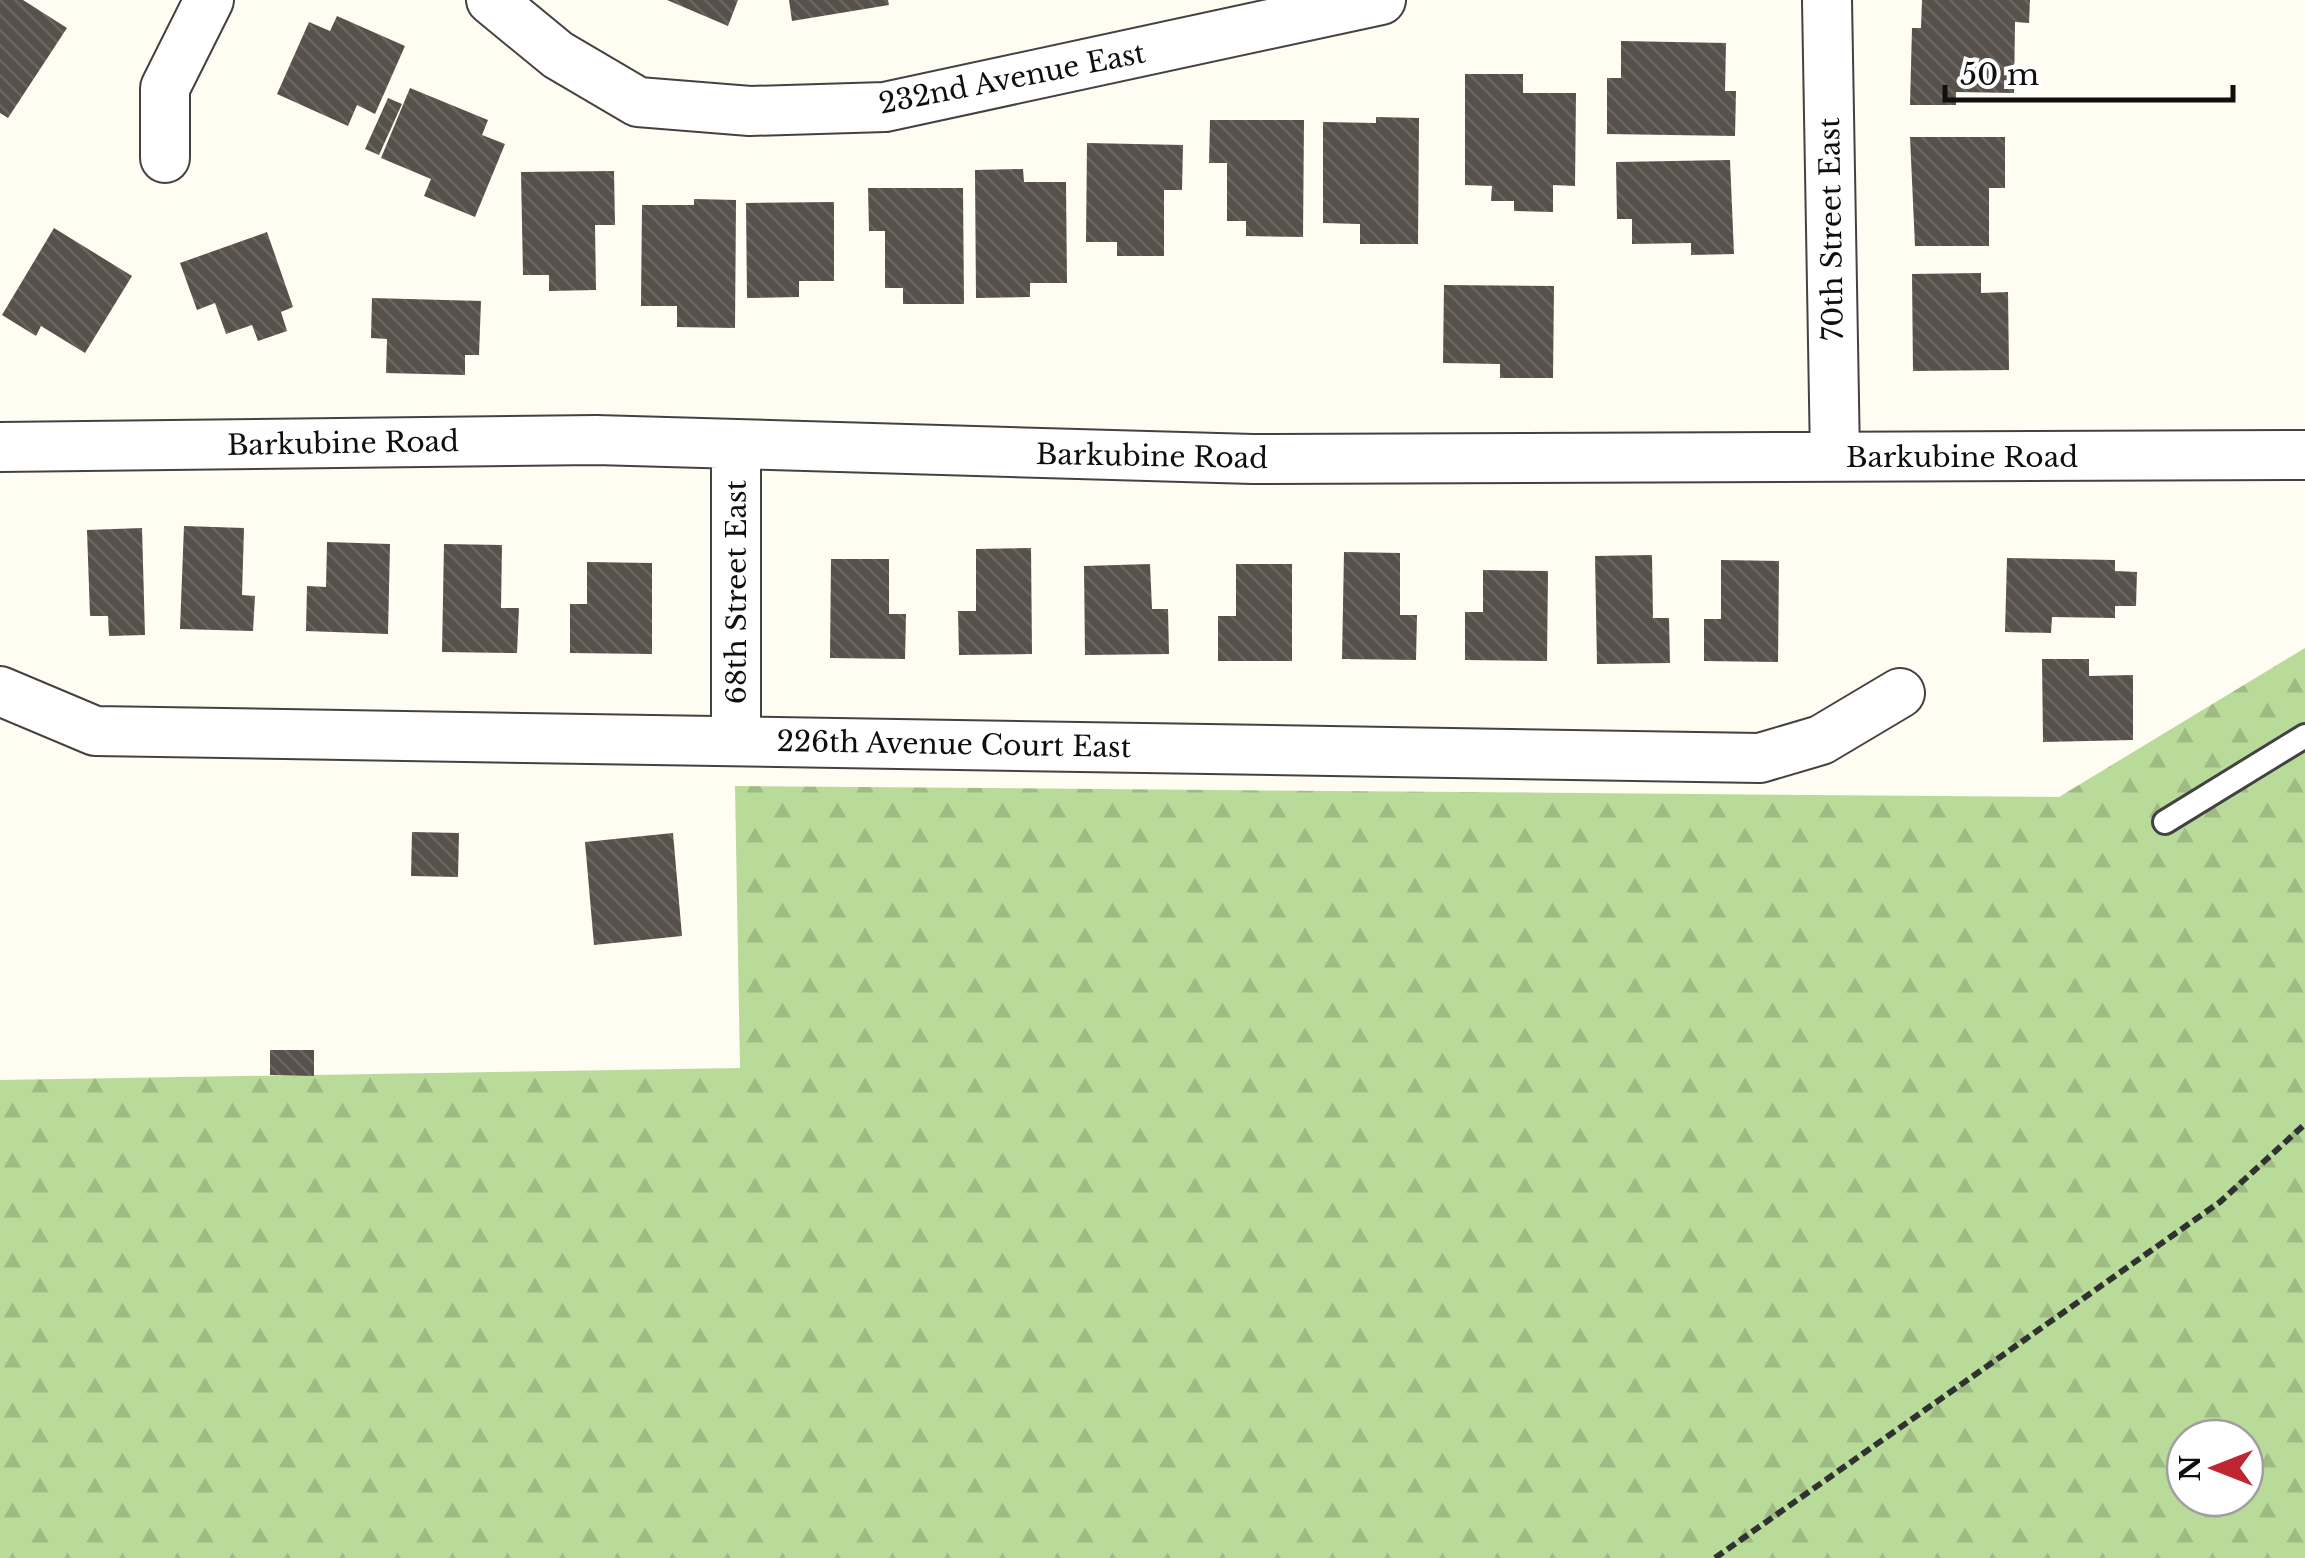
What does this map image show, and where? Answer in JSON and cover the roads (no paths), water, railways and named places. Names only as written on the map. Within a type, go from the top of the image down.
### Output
[{"type":"street","points":[[165,158],[165,88],[209,0]]},
{"type":"street","name":"232nd Avenue East","points":[[491,0],[558,55],[638,102],[750,111],[886,106],[1381,0]]},
{"type":"street","name":"70th Street East","points":[[1827,0],[1835,457]]},
{"type":"street","name":"Barkubine Road","points":[[0,446],[596,440],[1253,459],[2305,455]]},
{"type":"street","name":"68th Street East","points":[[736,444],[736,740]]},
{"type":"street","name":"226th Avenue Court East","points":[[0,691],[95,730],[1760,758],[1821,740],[1900,693]]},
{"type":"lane","points":[[2165,822],[2305,736]]}]
